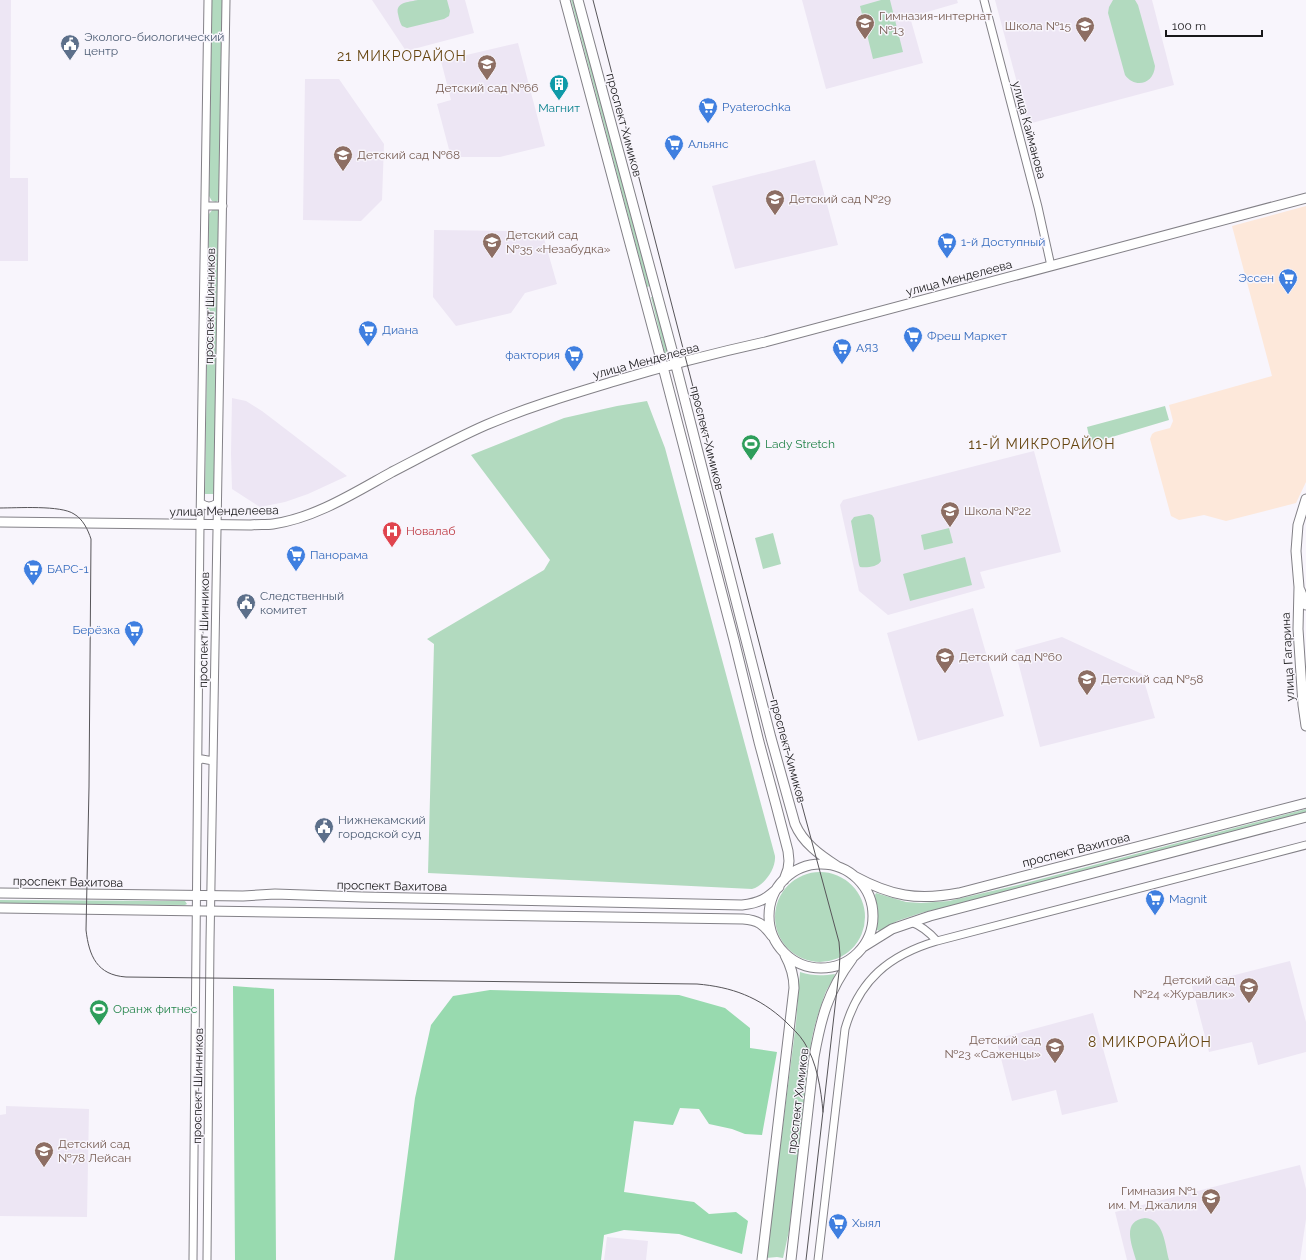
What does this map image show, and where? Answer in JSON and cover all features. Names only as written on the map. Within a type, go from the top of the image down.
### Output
[{"type":"main road","name":"проспект Химиков","points":[[565,0],[664,368],[788,851],[788,869],[781,883]]},
{"type":"main road","name":"проспект Химиков","points":[[578,0],[660,303],[795,824],[798,831],[806,841],[818,853],[837,866]]},
{"type":"main road","name":"улица Менделеева","points":[[0,522],[81,524],[270,524],[294,519],[344,499],[428,453],[487,425],[537,405],[676,364],[765,342],[1306,198]]},
{"type":"main road","points":[[646,304],[647,295],[651,293],[656,295],[660,303]]},
{"type":"main road","name":"улица Гагарина","points":[[1306,500],[1298,525],[1296,552],[1299,587],[1298,630],[1303,714],[1306,725]]},
{"type":"main road","points":[[702,520],[714,516]]},
{"type":"main road","name":"улица Гагарина","points":[[1299,587],[1306,605]]},
{"type":"main road","points":[[1306,714],[1306,725]]},
{"type":"main road","name":"проспект Вахитова","points":[[0,894],[211,896],[275,894],[742,905],[765,899],[795,871],[811,865],[821,864],[837,866],[867,883],[898,894],[916,897],[943,896],[1306,804]]},
{"type":"main road","name":"проспект Вахитова","points":[[0,908],[752,919],[761,924],[772,936],[784,954],[796,962],[806,966],[819,968],[840,965],[863,947],[892,930],[911,922],[1306,817]]},
{"type":"main road","name":"проспект Вахитова","points":[[854,876],[869,897],[872,908],[873,921],[870,934],[863,947]]},
{"type":"main road","name":"проспект Вахитова","points":[[772,936],[769,909],[781,883]]},
{"type":"main road","name":"проспект Химиков","points":[[762,1260],[794,988],[794,976],[784,954]]},
{"type":"main road","name":"проспект Химиков","points":[[791,1260],[814,1057],[820,1025],[831,993],[856,954]]},
{"type":"street","name":"проспект Шинников","points":[[193,1260],[200,524],[208,0]]},
{"type":"street","name":"проспект Шинников","points":[[207,1260],[213,761],[226,0]]},
{"type":"street","name":"улица Кайманова","points":[[984,0],[1038,207],[1051,266]]},
{"type":"street","points":[[205,206],[223,206]]},
{"type":"street","points":[[201,502],[206,506],[213,506],[217,503]]},
{"type":"street","points":[[198,760],[202,759],[213,761]]},
{"type":"street","points":[[818,1260],[842,1043],[847,1020],[858,997],[867,983],[878,971],[911,950],[937,941],[1306,845]]},
{"type":"street","points":[[911,922],[920,926],[931,934],[937,941]]},
{"type":"street","points":[[195,1058],[210,1058]]},
{"type":"shaded area","points":[[0,0],[11,0],[10,178],[28,178],[28,261],[0,261]]},
{"type":"shaded area","points":[[372,0],[465,0],[474,33],[406,51]]},
{"type":"shaded area","name":"Гимназия-интернат №13","points":[[802,0],[957,0],[958,3],[910,17],[923,63],[826,89]]},
{"type":"shaded area","name":"Школа №15","points":[[995,0],[1152,0],[1174,85],[1028,124]]},
{"type":"shaded area","name":"Детский сад №66","points":[[518,43],[545,146],[500,157],[451,157],[437,104],[451,100],[441,61]]},
{"type":"shaded area","name":"Детский сад №68","points":[[305,79],[339,79],[384,144],[382,200],[361,221],[303,220]]},
{"type":"shaded area","name":"Детский сад №29","points":[[815,160],[838,245],[735,269],[712,186]]},
{"type":"shaded area","points":[[1306,206],[1306,482],[1296,503],[1226,521],[1204,515],[1179,520],[1171,516],[1150,439],[1152,434],[1155,432],[1170,428],[1173,421],[1169,405],[1272,376],[1232,226]]},
{"type":"shaded area","name":"Детский сад №35 «Незабудка»","points":[[434,230],[516,231],[518,233],[541,233],[543,235],[557,284],[525,293],[511,313],[456,326],[433,297]]},
{"type":"shaded area","points":[[232,398],[246,401],[262,411],[347,476],[308,494],[285,502],[260,507],[232,489]]},
{"type":"shaded area","name":"Школа №22","points":[[1034,451],[1061,552],[980,572],[985,588],[888,615],[859,591],[840,505],[843,500]]},
{"type":"shaded area","name":"Детский сад №60","points":[[973,608],[1004,716],[918,741],[887,633]]},
{"type":"shaded area","name":"Детский сад №58","points":[[1062,637],[1142,674],[1155,718],[1040,747],[1015,650]]},
{"type":"shaded area","name":"Детский сад №24 «Журавлик»","points":[[1290,961],[1306,1022],[1306,1052],[1258,1065],[1252,1042],[1209,1052],[1192,986]]},
{"type":"shaded area","name":"Детский сад №23 «Саженцы»","points":[[1093,1013],[1118,1102],[1062,1115],[1056,1090],[1012,1101],[996,1039]]},
{"type":"shaded area","name":"Детский сад №78 Лейсан","points":[[6,1106],[89,1109],[87,1217],[0,1216],[0,1115],[6,1114]]},
{"type":"shaded area","name":"Гимназия №1 им. М. Джалиля","points":[[1300,1165],[1306,1189],[1306,1219],[1300,1260],[1127,1260],[1115,1212]]},
{"type":"shaded area","points":[[607,1237],[648,1241],[646,1260],[604,1260]]},
{"type":"green space","points":[[212,0],[223,0],[220,199],[216,202],[212,201],[209,196]]},
{"type":"green space","points":[[418,0],[447,0],[450,11],[449,16],[444,19],[407,28],[402,26],[398,14],[399,7],[404,3]]},
{"type":"green space","points":[[571,0],[574,0],[650,286],[647,287]]},
{"type":"green space","points":[[881,0],[890,0],[903,52],[873,59],[860,6]]},
{"type":"green space","points":[[1113,0],[1135,0],[1138,5],[1155,66],[1154,72],[1148,80],[1139,83],[1134,82],[1125,75],[1108,13],[1109,7]]},
{"type":"green space","points":[[213,209],[217,209],[220,212],[215,494],[205,494],[209,214]]},
{"type":"green space","points":[[651,297],[654,297],[670,358],[666,358]]},
{"type":"green space","points":[[647,401],[665,448],[775,856],[774,866],[765,881],[752,889],[428,873],[434,644],[427,639],[544,570],[550,560],[471,455],[564,418]]},
{"type":"green space","points":[[1165,406],[1169,420],[1085,445],[1083,437],[1089,436],[1087,427]]},
{"type":"green space","points":[[869,514],[874,518],[881,561],[875,566],[860,567],[851,521],[854,517]]},
{"type":"green space","points":[[949,528],[953,543],[924,550],[921,535]]},
{"type":"green space","points":[[773,533],[781,564],[763,569],[755,538]]},
{"type":"green space","points":[[965,557],[972,585],[910,601],[903,574]]},
{"type":"green space","points":[[1306,809],[1306,813],[1020,889],[921,913],[897,921],[880,931],[877,930],[878,912],[875,895],[876,893],[906,902],[921,903],[949,901],[1018,885]]},
{"type":"green space","points":[[820,872],[837,876],[852,885],[861,900],[865,917],[861,934],[852,949],[837,958],[820,962],[803,958],[788,949],[779,934],[775,917],[779,900],[788,885],[803,876]]},
{"type":"green space","points":[[0,900],[185,901],[187,904],[0,904]]},
{"type":"green space","points":[[800,972],[817,975],[835,974],[826,991],[815,1024],[811,1043],[789,1231],[783,1258],[766,1258],[796,1023]]},
{"type":"green space","points":[[233,986],[274,989],[276,1260],[235,1260]]},
{"type":"green space","points":[[490,990],[679,995],[725,1008],[750,1028],[750,1048],[777,1052],[762,1135],[745,1134],[732,1129],[709,1124],[699,1109],[680,1108],[673,1125],[634,1121],[624,1192],[694,1202],[709,1214],[736,1212],[748,1221],[742,1254],[679,1234],[624,1230],[604,1235],[601,1260],[394,1260],[415,1098],[431,1025],[453,996]]},
{"type":"green space","points":[[1145,1218],[1151,1219],[1160,1228],[1165,1240],[1169,1260],[1136,1260],[1131,1241],[1131,1229],[1133,1224],[1138,1220]]},
{"type":"tram line","points":[[593,0],[783,735],[839,942],[839,972],[806,1260]]},
{"type":"tram line","points":[[0,508],[49,508],[68,511],[77,516],[83,522],[91,539],[86,930],[92,956],[101,968],[116,975],[126,977],[710,985],[733,991],[755,1000],[775,1013],[800,1036],[812,1058],[815,1067],[820,1085],[823,1112]]},
{"type":"place","name":"Гимназия-интернат №13","points":[[865,40]]},
{"type":"place","name":"Школа №15","points":[[1085,43]]},
{"type":"place","name":"Эколого-биологический центр","points":[[70,61]]},
{"type":"place","name":"Детский сад №66","points":[[487,81]]},
{"type":"place","name":"Магнит","points":[[559,101]]},
{"type":"place","name":"Pyaterochka","points":[[708,124]]},
{"type":"place","name":"Альянс","points":[[674,161]]},
{"type":"place","name":"Детский сад №68","points":[[343,172]]},
{"type":"place","name":"Детский сад №29","points":[[775,216]]},
{"type":"place","name":"Детский сад №35 «Незабудка»","points":[[492,259]]},
{"type":"place","name":"1-й Доступный","points":[[947,259]]},
{"type":"place","name":"Эссен","points":[[1288,295]]},
{"type":"place","name":"Диана","points":[[368,347]]},
{"type":"place","name":"Фреш Маркет","points":[[913,353]]},
{"type":"place","name":"АЯЗ","points":[[842,365]]},
{"type":"place","name":"фактория","points":[[574,372]]},
{"type":"place","name":"Lady Stretch","points":[[751,461]]},
{"type":"place","name":"Школа №22","points":[[950,528]]},
{"type":"place","name":"Новалаб","points":[[392,548]]},
{"type":"place","name":"Панорама","points":[[296,572]]},
{"type":"place","name":"БАРС-1","points":[[33,586]]},
{"type":"place","name":"Следственный комитет","points":[[246,620]]},
{"type":"place","name":"Берёзка","points":[[134,647]]},
{"type":"place","name":"Детский сад №60","points":[[945,674]]},
{"type":"place","name":"Детский сад №58","points":[[1087,696]]},
{"type":"place","name":"Нижнекамский городской суд","points":[[324,844]]},
{"type":"place","name":"Magnit","points":[[1155,916]]},
{"type":"place","name":"Детский сад №24 «Журавлик»","points":[[1249,1004]]},
{"type":"place","name":"Оранж фитнес","points":[[99,1026]]},
{"type":"place","name":"Детский сад №23 «Саженцы»","points":[[1055,1064]]},
{"type":"place","name":"Детский сад №78 Лейсан","points":[[44,1168]]},
{"type":"place","name":"Гимназия №1 им. М. Джалиля","points":[[1211,1215]]},
{"type":"place","name":"Хыял","points":[[838,1240]]},
{"type":"district","name":"21 МИКРОРАЙОН","points":[[402,56]]},
{"type":"district","name":"11-Й МИКРОРАЙОН","points":[[1042,444]]},
{"type":"district","name":"8 МИКРОРАЙОН","points":[[1150,1042]]}]
